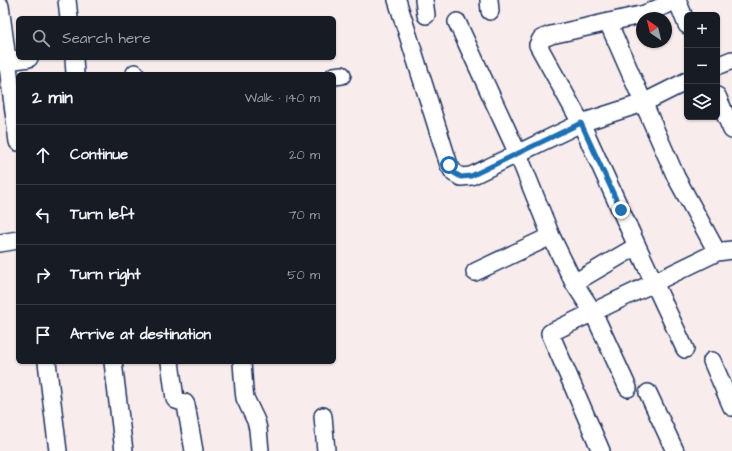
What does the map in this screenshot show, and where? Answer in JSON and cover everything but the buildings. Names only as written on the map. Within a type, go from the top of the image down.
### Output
[{"type":"street","points":[[67,0],[69,16]]},
{"type":"street","points":[[398,0],[449,165],[454,173],[461,177],[471,176],[581,123],[643,103],[684,82]]},
{"type":"street","points":[[684,18],[677,0],[645,14],[551,35],[541,40],[538,44],[581,123],[685,349]]},
{"type":"street","points":[[0,6],[3,62],[16,131]]},
{"type":"street","points":[[457,22],[518,154],[551,236],[574,283],[593,312],[628,388]]},
{"type":"street","points":[[601,451],[550,333],[654,282],[724,251],[676,177],[608,22]]},
{"type":"street","points":[[3,62],[16,60]]},
{"type":"street","points":[[74,60],[76,72]]},
{"type":"street","points":[[720,65],[732,60]]},
{"type":"street","points":[[720,103],[732,130]]},
{"type":"street","points":[[475,272],[551,236]]},
{"type":"street","points":[[0,243],[16,240]]},
{"type":"street","points":[[574,283],[637,246]]},
{"type":"street","points":[[712,361],[732,407]]},
{"type":"street","points":[[47,364],[58,451]]},
{"type":"street","points":[[113,364],[124,451]]},
{"type":"street","points":[[170,364],[175,399],[185,403],[186,405],[194,451]]},
{"type":"street","points":[[242,364],[245,398],[256,421],[260,451]]},
{"type":"street","points":[[648,392],[675,451]]},
{"type":"street","points":[[323,416],[326,451]]},
{"type":"route","points":[[449,165],[454,173],[461,177],[471,176],[581,123],[621,210]]}]
